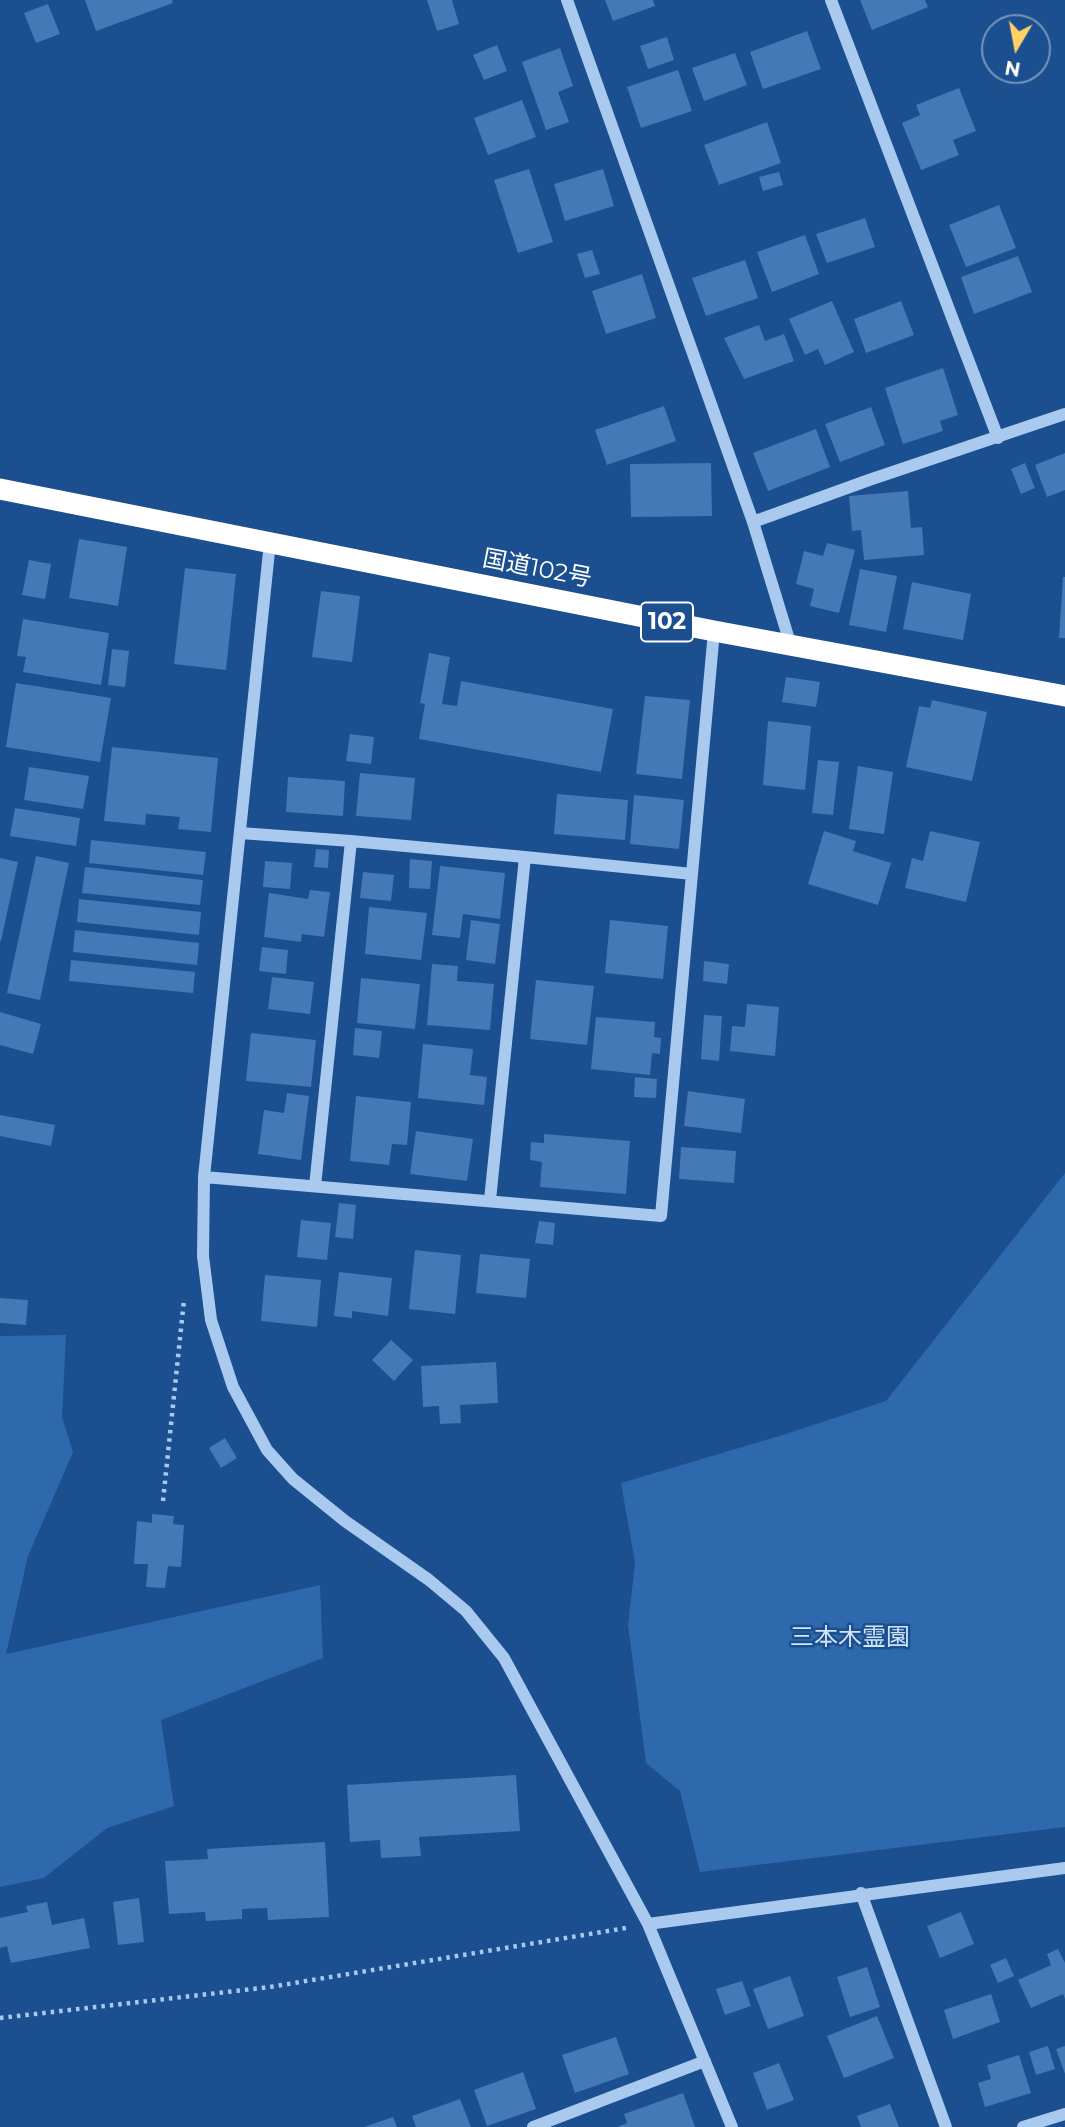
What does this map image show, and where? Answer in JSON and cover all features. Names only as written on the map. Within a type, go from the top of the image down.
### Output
[{"type":"highway","name":"国道102号","points":[[0,489],[791,646],[1065,696]]},
{"type":"street","points":[[567,0],[753,522],[791,646]]},
{"type":"street","points":[[831,0],[998,438]]},
{"type":"street","points":[[753,522],[1065,414]]},
{"type":"street","points":[[270,542],[204,1177],[203,1256],[211,1320],[233,1387],[267,1450],[293,1479],[466,1611],[528,1699],[648,1924],[732,2127]]},
{"type":"street","points":[[204,1177],[661,1216],[714,631]]},
{"type":"street","points":[[240,833],[692,874]]},
{"type":"street","points":[[315,1186],[351,841]]},
{"type":"street","points":[[491,1200],[525,857]]},
{"type":"street","points":[[648,1924],[860,1893],[1065,1868]]},
{"type":"street","points":[[860,1893],[946,2127]]},
{"type":"street","points":[[533,2127],[705,2061]]},
{"type":"street","points":[[1023,2127],[1065,2114]]},
{"type":"path","points":[[163,1501],[186,1295],[190,1305]]},
{"type":"path","points":[[616,1916],[629,1940]]},
{"type":"path","points":[[0,2018],[270,1987],[648,1924]]},
{"type":"green space","name":"三本木霊園","points":[[1065,1173],[1065,1827],[700,1872],[680,1791],[646,1763],[628,1625],[635,1563],[621,1483],[886,1401]]},
{"type":"green space","points":[[66,1335],[62,1417],[73,1452],[28,1556],[6,1654],[320,1585],[323,1658],[161,1720],[174,1806],[107,1828],[44,1878],[0,1887],[0,1336]]},
{"type":"building","points":[[85,0],[172,0],[173,3],[96,31]]},
{"type":"building","points":[[427,0],[452,0],[459,24],[437,31]]},
{"type":"building","points":[[605,0],[653,0],[655,6],[613,21]]},
{"type":"building","points":[[860,0],[925,0],[928,7],[872,30]]},
{"type":"building","points":[[48,4],[60,34],[36,43],[24,13]]},
{"type":"building","points":[[807,31],[821,69],[763,89],[750,52]]},
{"type":"building","points":[[667,37],[674,60],[648,69],[640,46]]},
{"type":"building","points":[[497,45],[507,71],[484,80],[473,55]]},
{"type":"building","points":[[560,48],[573,86],[558,92],[569,122],[546,130],[522,62]]},
{"type":"building","points":[[735,53],[747,85],[704,101],[692,68]]},
{"type":"building","points":[[678,70],[692,111],[641,128],[627,87]]},
{"type":"building","points":[[959,88],[976,131],[953,140],[959,155],[921,170],[902,123],[920,115],[916,105]]},
{"type":"building","points":[[522,100],[536,137],[488,155],[474,118]]},
{"type":"building","points":[[767,122],[781,163],[719,185],[704,145]]},
{"type":"building","points":[[529,169],[553,242],[518,253],[494,180]]},
{"type":"building","points":[[603,169],[614,206],[565,221],[554,184]]},
{"type":"building","points":[[779,172],[783,185],[763,191],[759,177]]},
{"type":"building","points":[[999,205],[1016,248],[966,267],[949,225]]},
{"type":"building","points":[[865,218],[875,247],[827,263],[816,234]]},
{"type":"building","points":[[805,235],[819,274],[772,292],[757,252]]},
{"type":"building","points":[[592,250],[600,274],[585,278],[577,254]]},
{"type":"building","points":[[1018,256],[1032,292],[974,314],[961,277]]},
{"type":"building","points":[[745,260],[758,298],[706,316],[692,278]]},
{"type":"building","points":[[642,274],[656,318],[606,334],[592,291]]},
{"type":"building","points":[[832,301],[854,352],[825,365],[818,349],[805,355],[789,319]]},
{"type":"building","points":[[901,301],[914,335],[866,353],[854,319]]},
{"type":"building","points":[[759,325],[765,341],[784,334],[794,361],[744,379],[724,338]]},
{"type":"building","points":[[943,368],[958,415],[940,421],[943,431],[903,444],[885,388]]},
{"type":"building","points":[[664,406],[676,441],[607,465],[595,430]]},
{"type":"building","points":[[871,407],[885,445],[840,462],[825,424]]},
{"type":"building","points":[[816,429],[830,467],[768,491],[753,453]]},
{"type":"building","points":[[1065,453],[1065,490],[1047,497],[1035,465]]},
{"type":"building","points":[[711,463],[712,516],[631,517],[630,464]]},
{"type":"building","points":[[1025,463],[1035,488],[1021,494],[1011,469]]},
{"type":"building","points":[[908,491],[911,528],[922,527],[924,555],[864,560],[861,530],[852,531],[849,496]]},
{"type":"building","points":[[79,539],[127,547],[118,606],[69,598]]},
{"type":"building","points":[[827,543],[855,550],[839,613],[810,606],[814,589],[796,584],[804,551],[823,556]]},
{"type":"building","points":[[29,560],[51,564],[45,599],[22,595]]},
{"type":"building","points":[[185,568],[236,574],[226,670],[174,664]]},
{"type":"building","points":[[860,569],[897,576],[886,632],[849,625]]},
{"type":"building","points":[[1063,577],[1065,638],[1059,638]]},
{"type":"building","points":[[912,582],[971,594],[963,640],[903,629]]},
{"type":"building","points":[[321,591],[360,596],[352,662],[312,657]]},
{"type":"building","points":[[23,619],[109,633],[101,685],[23,672],[26,657],[17,656]]},
{"type":"building","points":[[112,649],[129,651],[125,687],[108,685]]},
{"type":"building","points":[[429,653],[450,657],[442,704],[457,706],[461,681],[613,709],[601,772],[419,739],[425,704],[420,703]]},
{"type":"building","points":[[786,677],[820,682],[816,707],[782,702]]},
{"type":"building","points":[[16,683],[111,698],[100,762],[6,747]]},
{"type":"building","points":[[645,696],[690,700],[682,779],[636,774]]},
{"type":"building","points":[[932,700],[987,712],[972,781],[906,767],[919,706],[930,708]]},
{"type":"building","points":[[768,721],[811,726],[805,790],[763,785]]},
{"type":"building","points":[[350,734],[374,737],[371,764],[346,761]]},
{"type":"building","points":[[112,747],[218,758],[211,832],[178,829],[180,817],[146,814],[145,825],[104,821]]},
{"type":"building","points":[[818,760],[839,762],[833,815],[812,813]]},
{"type":"building","points":[[858,766],[893,772],[884,834],[849,829]]},
{"type":"building","points":[[29,767],[89,776],[83,809],[24,800]]},
{"type":"building","points":[[360,773],[415,778],[411,820],[356,816]]},
{"type":"building","points":[[288,777],[345,781],[343,816],[286,812]]},
{"type":"building","points":[[557,794],[628,800],[625,840],[554,834]]},
{"type":"building","points":[[634,795],[684,800],[679,849],[630,844]]},
{"type":"building","points":[[15,808],[80,818],[76,846],[10,836]]},
{"type":"building","points":[[824,831],[856,841],[853,851],[891,863],[878,905],[808,884]]},
{"type":"building","points":[[930,831],[980,842],[966,902],[905,888],[912,858],[923,861]]},
{"type":"building","points":[[91,840],[206,852],[203,875],[89,863]]},
{"type":"building","points":[[316,849],[329,850],[328,868],[314,867]]},
{"type":"building","points":[[36,856],[69,863],[40,1000],[7,993]]},
{"type":"building","points":[[0,858],[18,862],[1,941],[0,941]]},
{"type":"building","points":[[410,859],[432,861],[430,889],[409,888]]},
{"type":"building","points":[[265,861],[292,863],[290,889],[263,887]]},
{"type":"building","points":[[440,866],[505,873],[500,919],[463,914],[460,938],[432,935]]},
{"type":"building","points":[[85,867],[203,880],[200,905],[82,893]]},
{"type":"building","points":[[363,872],[394,875],[391,901],[360,898]]},
{"type":"building","points":[[310,890],[330,892],[324,937],[302,934],[301,942],[264,937],[269,893],[308,899]]},
{"type":"building","points":[[79,899],[201,912],[199,935],[77,922]]},
{"type":"building","points":[[369,907],[427,913],[421,960],[365,954]]},
{"type":"building","points":[[471,920],[500,924],[495,964],[466,960]]},
{"type":"building","points":[[610,920],[668,926],[663,979],[605,973]]},
{"type":"building","points":[[75,930],[199,943],[197,965],[73,952]]},
{"type":"building","points":[[262,947],[288,950],[286,974],[259,971]]},
{"type":"building","points":[[71,960],[195,972],[193,993],[69,981]]},
{"type":"building","points":[[704,961],[729,964],[727,984],[703,981]]},
{"type":"building","points":[[432,964],[458,966],[457,981],[494,984],[490,1030],[427,1025]]},
{"type":"building","points":[[272,977],[314,982],[310,1014],[268,1009]]},
{"type":"building","points":[[361,978],[420,984],[415,1029],[357,1023]]},
{"type":"building","points":[[536,980],[594,986],[587,1045],[530,1039]]},
{"type":"building","points":[[747,1004],[779,1007],[775,1056],[730,1051],[732,1026],[745,1027]]},
{"type":"building","points":[[0,1012],[41,1024],[33,1054],[0,1045]]},
{"type":"building","points":[[704,1015],[722,1016],[719,1061],[701,1059]]},
{"type":"building","points":[[596,1017],[655,1022],[654,1037],[661,1038],[660,1054],[652,1053],[650,1075],[591,1069]]},
{"type":"building","points":[[355,1028],[382,1031],[379,1058],[353,1055]]},
{"type":"building","points":[[251,1033],[316,1040],[311,1087],[246,1081]]},
{"type":"building","points":[[423,1044],[473,1049],[470,1075],[487,1077],[484,1105],[418,1098]]},
{"type":"building","points":[[635,1077],[657,1079],[656,1098],[634,1097]]},
{"type":"building","points":[[688,1091],[745,1099],[741,1133],[684,1126]]},
{"type":"building","points":[[287,1093],[309,1096],[301,1160],[258,1154],[264,1110],[284,1113]]},
{"type":"building","points":[[356,1096],[411,1102],[407,1145],[392,1144],[389,1165],[350,1161]]},
{"type":"building","points":[[0,1115],[55,1125],[51,1146],[0,1136]]},
{"type":"building","points":[[416,1131],[473,1139],[467,1181],[410,1174]]},
{"type":"building","points":[[544,1134],[630,1141],[626,1194],[540,1187],[542,1162],[530,1160],[531,1142],[544,1143]]},
{"type":"building","points":[[681,1147],[736,1151],[734,1183],[679,1179]]},
{"type":"building","points":[[339,1203],[356,1205],[353,1239],[335,1237]]},
{"type":"building","points":[[301,1220],[331,1223],[327,1260],[297,1257]]},
{"type":"building","points":[[539,1221],[555,1223],[553,1245],[535,1243]]},
{"type":"building","points":[[415,1250],[461,1255],[455,1314],[409,1309]]},
{"type":"building","points":[[480,1254],[530,1259],[526,1298],[476,1293]]},
{"type":"building","points":[[339,1272],[392,1278],[388,1316],[352,1311],[352,1318],[334,1316]]},
{"type":"building","points":[[265,1275],[321,1280],[317,1327],[261,1321]]},
{"type":"building","points":[[0,1298],[28,1300],[26,1325],[0,1323]]},
{"type":"building","points":[[391,1340],[413,1360],[394,1381],[372,1360]]},
{"type":"building","points":[[496,1362],[498,1403],[460,1405],[461,1423],[440,1424],[439,1406],[423,1407],[421,1366]]},
{"type":"building","points":[[225,1438],[237,1458],[221,1468],[209,1448]]},
{"type":"building","points":[[152,1514],[174,1516],[173,1524],[184,1525],[181,1567],[168,1566],[165,1588],[146,1587],[148,1564],[134,1564],[137,1521],[152,1523]]},
{"type":"building","points":[[516,1775],[520,1831],[419,1837],[421,1856],[381,1858],[380,1840],[350,1842],[347,1785]]},
{"type":"building","points":[[325,1842],[329,1917],[268,1920],[267,1908],[242,1909],[242,1919],[206,1921],[205,1912],[169,1914],[165,1861],[208,1859],[207,1849]]},
{"type":"building","points":[[139,1898],[144,1942],[118,1945],[113,1902]]},
{"type":"building","points":[[47,1902],[52,1925],[84,1918],[90,1948],[11,1963],[7,1946],[0,1948],[0,1918],[28,1912],[26,1906]]},
{"type":"building","points":[[961,1912],[974,1944],[940,1958],[927,1926]]},
{"type":"building","points":[[1058,1949],[1065,1963],[1065,1999],[1063,1994],[1031,2008],[1018,1980],[1051,1965],[1047,1954]]},
{"type":"building","points":[[1006,1958],[1014,1976],[998,1983],[990,1965]]},
{"type":"building","points":[[867,1967],[880,2007],[850,2017],[837,1977]]},
{"type":"building","points":[[790,1976],[804,2016],[768,2029],[753,1989]]},
{"type":"building","points":[[742,1981],[751,2006],[725,2015],[716,1989]]},
{"type":"building","points":[[991,1994],[1000,2022],[953,2039],[944,2010]]},
{"type":"building","points":[[877,2016],[894,2058],[844,2078],[827,2036]]},
{"type":"building","points":[[616,2037],[629,2074],[575,2093],[562,2055]]},
{"type":"building","points":[[1048,2046],[1055,2069],[1036,2075],[1029,2052]]},
{"type":"building","points":[[1065,2046],[1065,2074],[1056,2049]]},
{"type":"building","points":[[1019,2055],[1031,2093],[985,2107],[978,2083],[991,2079],[987,2065]]},
{"type":"building","points":[[779,2063],[794,2100],[767,2110],[753,2073]]},
{"type":"building","points":[[523,2072],[536,2109],[487,2126],[474,2090]]},
{"type":"building","points":[[683,2093],[695,2127],[617,2127],[627,2123],[624,2114]]},
{"type":"building","points":[[460,2099],[471,2127],[416,2127],[412,2116]]},
{"type":"building","points":[[890,2104],[899,2127],[861,2127],[857,2116]]},
{"type":"building","points":[[393,2117],[397,2127],[364,2127]]}]
